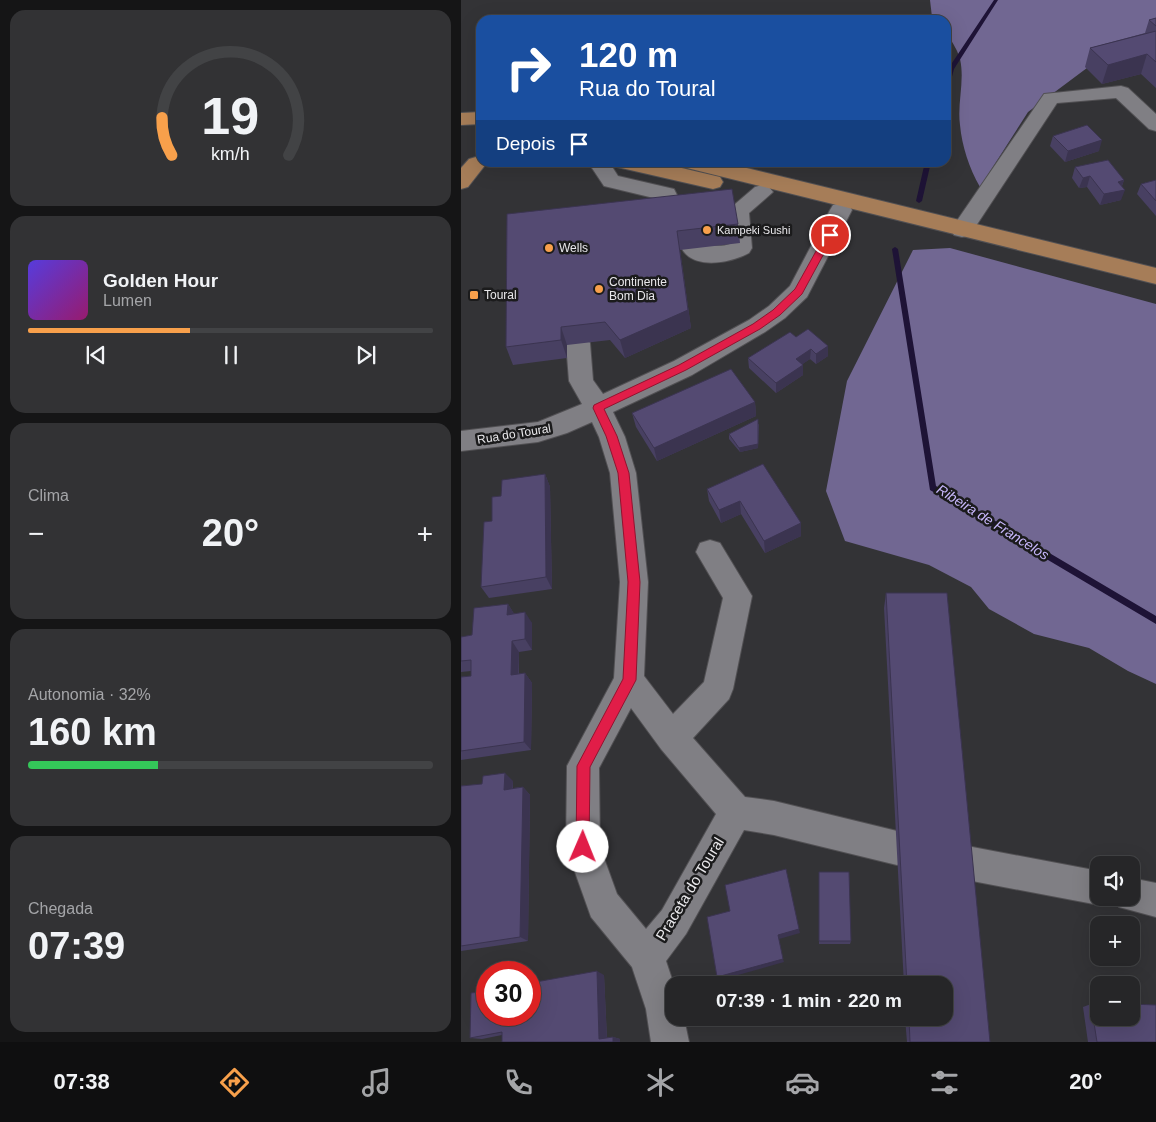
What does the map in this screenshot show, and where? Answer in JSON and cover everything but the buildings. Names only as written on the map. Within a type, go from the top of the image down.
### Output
[{"type":"main road","points":[[461,119],[476,118]]},
{"type":"main road","points":[[461,182],[473,164]]},
{"type":"main road","points":[[647,167],[841,210],[921,219]]},
{"type":"main road","points":[[712,167],[845,198],[962,230],[1156,276]]},
{"type":"street","points":[[962,230],[1051,98],[1121,92],[1156,125]]},
{"type":"street","points":[[601,167],[611,181],[665,194],[670,203]]},
{"type":"street","points":[[693,248],[701,254],[741,248],[738,211],[762,192]]},
{"type":"street","name":"Rua do Toural","points":[[461,441],[538,432],[557,426],[683,368],[757,326],[777,312],[799,291],[841,210]]},
{"type":"street","name":"Praceta do Toural","points":[[579,343],[579,375],[612,436],[623,473],[634,582],[629,680],[583,766],[583,847],[603,905],[647,957],[674,922],[737,812]]},
{"type":"street","points":[[672,738],[718,689],[739,596],[710,552]]},
{"type":"street","points":[[629,680],[672,738],[737,812],[775,818],[897,848]]},
{"type":"street","points":[[967,863],[1090,886]]},
{"type":"street","points":[[1140,897],[1156,900]]},
{"type":"street","points":[[647,957],[664,1009],[670,1042]]},
{"type":"shaded area","points":[[930,0],[1156,0],[1156,34],[1099,59],[1028,112],[980,187],[969,165],[961,133],[959,108],[962,76],[960,59],[951,40],[951,15],[932,15]]},
{"type":"shaded area","points":[[950,248],[1156,304],[1156,684],[1128,671],[1089,648],[1034,634],[989,609],[971,587],[929,565],[845,541],[826,491],[847,381],[913,250]]},
{"type":"waterway","name":"Ribeira de Francelos","points":[[951,69],[996,0]]},
{"type":"waterway","name":"Ribeira de Francelos","points":[[919,201],[927,167]]},
{"type":"waterway","name":"Ribeira de Francelos","points":[[895,249],[933,488],[1156,620]]},
{"type":"place","name":"Kampeki Sushi","points":[[707,230]]},
{"type":"place","name":"Wells","points":[[549,248]]},
{"type":"place","name":"Continente Bom Dia","points":[[599,289]]},
{"type":"place","name":"Toural","points":[[474,295]]},
{"type":"route","points":[[583,847],[583,766],[629,680],[634,582],[623,473],[612,436],[598,408],[683,368],[757,326],[777,312],[799,291],[830,235]]}]
